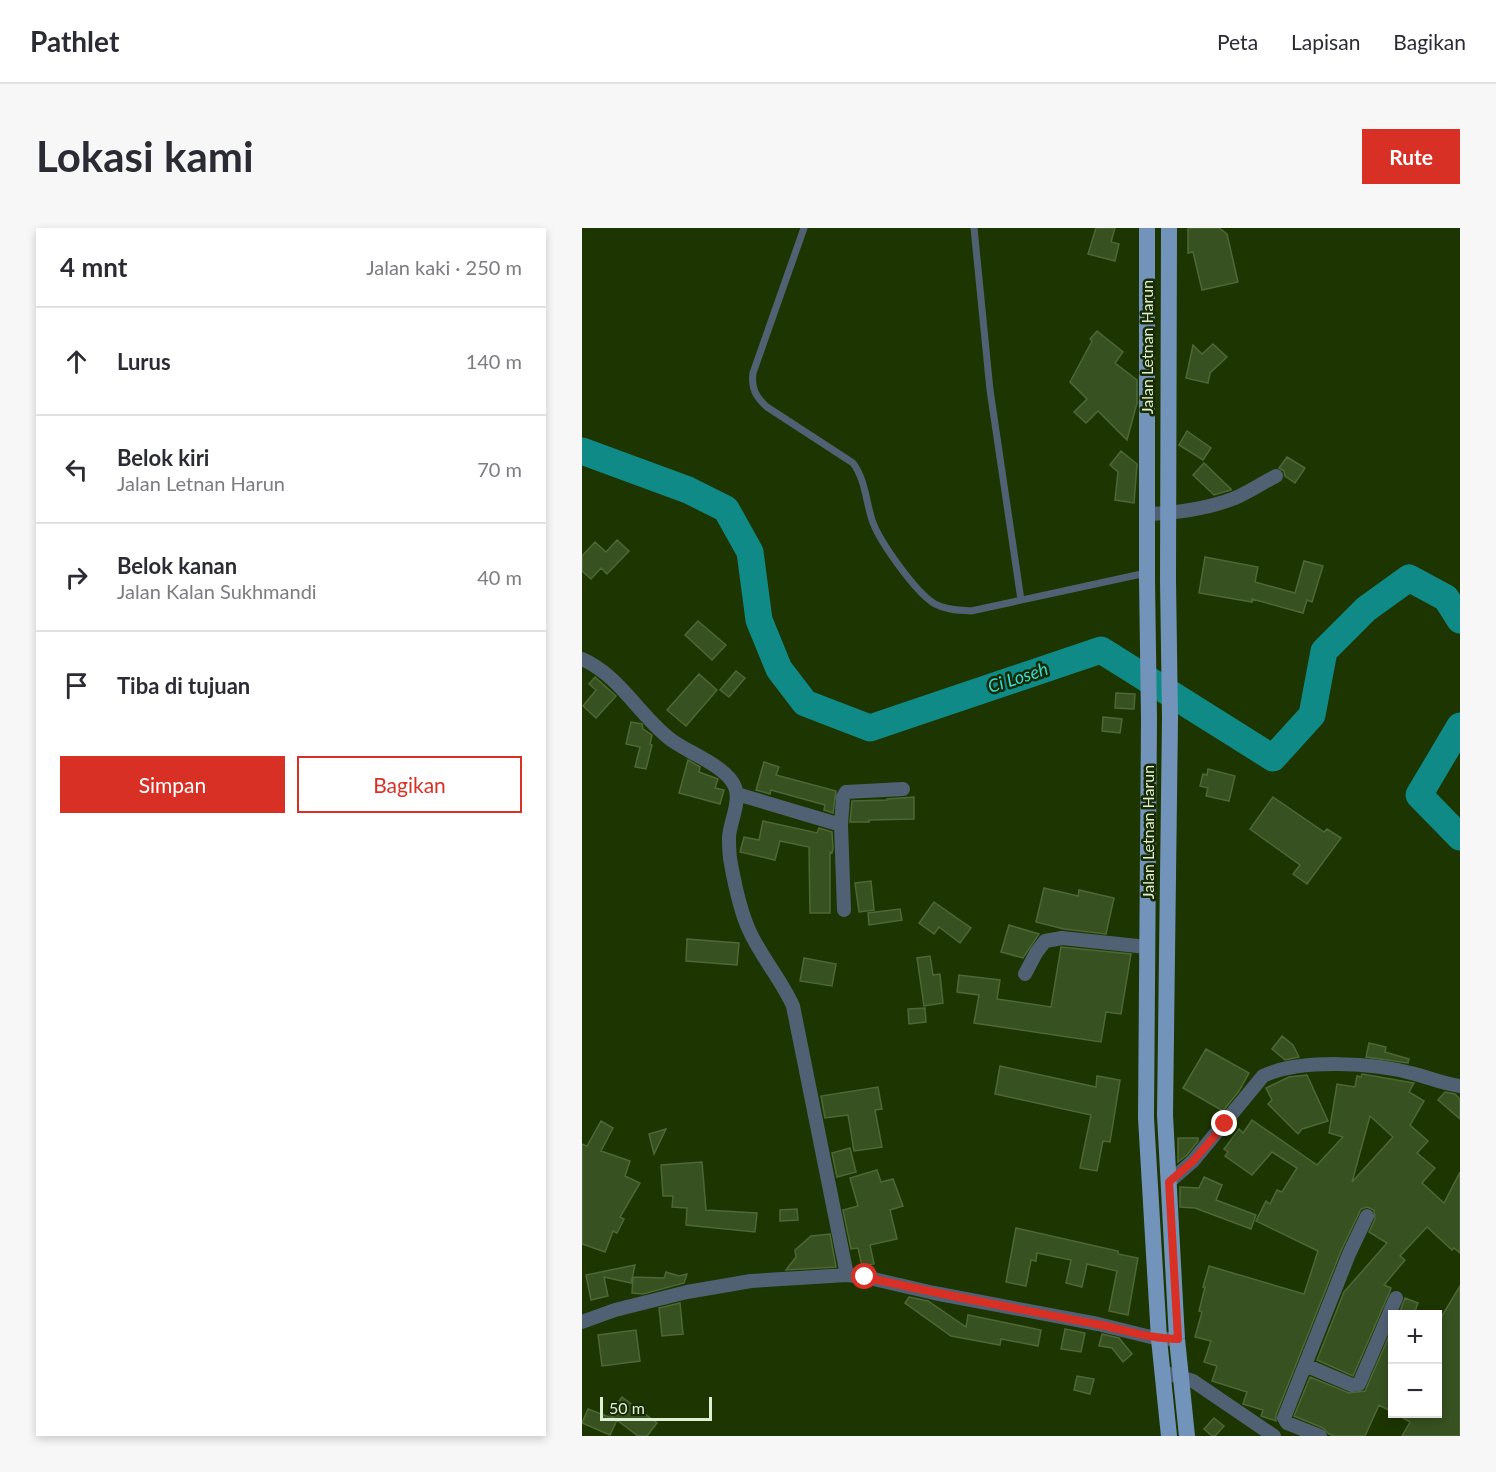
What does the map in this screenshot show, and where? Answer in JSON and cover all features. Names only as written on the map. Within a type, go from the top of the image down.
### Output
[{"type":"main road","name":"Jalan Letnan Harun","points":[[1147,228],[1149,719],[1146,1118],[1159,1339],[1170,1436]]},
{"type":"main road","name":"Jalan Letnan Harun","points":[[1169,228],[1170,718],[1165,1115],[1178,1339],[1187,1436]]},
{"type":"street","points":[[1147,514],[1205,507],[1235,498],[1276,476]]},
{"type":"street","points":[[582,659],[594,664],[669,738],[729,777],[737,794],[729,836],[731,864],[750,931],[793,1006],[847,1275]]},
{"type":"street","points":[[844,910],[841,825],[843,797],[846,792],[903,789]]},
{"type":"street","points":[[737,794],[841,825]]},
{"type":"street","points":[[1025,974],[1045,940],[1062,938],[1147,947]]},
{"type":"street","points":[[1169,1182],[1193,1161],[1263,1076],[1273,1071],[1328,1064],[1368,1066],[1414,1073],[1460,1086]]},
{"type":"street","points":[[1320,1436],[1287,1423],[1284,1418],[1349,1254],[1367,1216]]},
{"type":"street","points":[[582,1322],[615,1310],[698,1290],[751,1281],[847,1275],[1098,1324],[1159,1339],[1178,1339]]},
{"type":"street","points":[[1305,1365],[1352,1385],[1359,1384],[1396,1298]]},
{"type":"street","points":[[1163,1372],[1193,1381],[1274,1436]]},
{"type":"lane","points":[[804,228],[753,373],[754,392],[767,407],[853,463],[859,474],[872,520],[882,542],[926,597],[941,606],[971,611],[1147,576]]},
{"type":"lane","points":[[974,228],[990,390],[1021,600]]},
{"type":"building","points":[[1096,228],[1115,228],[1111,242],[1119,244],[1115,261],[1088,254]]},
{"type":"building","points":[[1188,228],[1219,228],[1227,234],[1238,282],[1202,290],[1193,252],[1188,253]]},
{"type":"building","points":[[1097,331],[1123,352],[1115,363],[1137,380],[1137,403],[1127,440],[1098,411],[1086,423],[1074,412],[1087,399],[1070,382],[1092,341],[1090,339]]},
{"type":"building","points":[[1213,344],[1227,357],[1210,373],[1208,383],[1186,378],[1193,345],[1202,354]]},
{"type":"building","points":[[1187,431],[1211,448],[1203,460],[1179,445]]},
{"type":"building","points":[[1121,451],[1137,464],[1134,503],[1115,500],[1118,472],[1110,465]]},
{"type":"building","points":[[1287,457],[1305,468],[1295,483],[1279,468]]},
{"type":"building","points":[[1204,463],[1231,490],[1214,495],[1193,475]]},
{"type":"building","points":[[617,540],[629,551],[607,574],[601,568],[591,579],[582,571],[582,556],[595,542],[606,552]]},
{"type":"building","points":[[1205,557],[1258,567],[1255,582],[1295,593],[1304,561],[1323,566],[1312,602],[1307,600],[1303,613],[1252,599],[1252,602],[1199,593]]},
{"type":"building","points":[[698,621],[726,645],[712,660],[685,635]]},
{"type":"building","points":[[736,671],[745,678],[729,697],[720,690]]},
{"type":"building","points":[[699,674],[717,690],[686,726],[667,710]]},
{"type":"building","points":[[595,677],[616,696],[596,718],[583,706],[596,690],[589,684]]},
{"type":"building","points":[[1116,693],[1135,694],[1134,709],[1115,708]]},
{"type":"building","points":[[1103,717],[1122,719],[1120,733],[1102,731]]},
{"type":"building","points":[[631,722],[642,724],[643,729],[652,735],[646,769],[635,767],[640,747],[626,744]]},
{"type":"building","points":[[688,760],[700,767],[699,772],[718,779],[715,788],[724,790],[720,804],[679,793]]},
{"type":"building","points":[[764,762],[779,767],[776,775],[836,791],[833,813],[824,810],[825,805],[771,790],[770,794],[756,790]]},
{"type":"building","points":[[1208,769],[1235,776],[1229,801],[1206,796],[1208,788],[1200,786],[1203,774],[1207,775]]},
{"type":"building","points":[[914,797],[914,819],[850,822],[852,801]]},
{"type":"building","points":[[1273,797],[1324,832],[1327,829],[1341,838],[1307,884],[1293,874],[1300,865],[1250,829]]},
{"type":"building","points":[[763,821],[817,833],[819,828],[832,832],[830,913],[810,913],[809,847],[780,841],[775,860],[740,852],[744,837],[759,840]]},
{"type":"building","points":[[871,881],[874,910],[859,912],[855,883]]},
{"type":"building","points":[[1044,888],[1078,896],[1079,890],[1114,898],[1106,934],[1064,929],[1036,922]]},
{"type":"building","points":[[934,902],[971,928],[960,943],[939,927],[934,934],[919,923]]},
{"type":"building","points":[[900,909],[902,920],[869,925],[868,913]]},
{"type":"building","points":[[1009,925],[1039,934],[1023,958],[1001,952]]},
{"type":"building","points":[[687,939],[739,943],[737,965],[686,961]]},
{"type":"building","points":[[1061,947],[1131,954],[1121,1014],[1106,1012],[1101,1042],[974,1023],[979,995],[957,992],[959,975],[1000,980],[997,999],[1051,1007]]},
{"type":"building","points":[[930,956],[933,975],[940,974],[943,1003],[924,1006],[917,958]]},
{"type":"building","points":[[804,958],[836,964],[832,986],[800,981]]},
{"type":"building","points":[[925,1008],[926,1022],[909,1024],[908,1009]]},
{"type":"building","points":[[1282,1036],[1293,1045],[1299,1057],[1285,1060],[1272,1049]]},
{"type":"building","points":[[1369,1043],[1386,1047],[1385,1052],[1409,1059],[1408,1063],[1366,1057]]},
{"type":"building","points":[[1206,1049],[1249,1073],[1239,1091],[1223,1111],[1183,1088]]},
{"type":"building","points":[[1000,1066],[1096,1087],[1097,1076],[1120,1080],[1110,1142],[1103,1141],[1097,1171],[1080,1168],[1091,1115],[995,1094]]},
{"type":"building","points":[[1362,1074],[1414,1083],[1409,1092],[1424,1101],[1410,1125],[1428,1141],[1417,1153],[1435,1168],[1422,1183],[1444,1203],[1460,1172],[1460,1253],[1454,1248],[1452,1250],[1427,1227],[1400,1256],[1405,1260],[1384,1285],[1391,1288],[1390,1291],[1353,1376],[1317,1360],[1344,1292],[1387,1243],[1369,1232],[1375,1219],[1374,1210],[1367,1207],[1361,1209],[1341,1251],[1276,1415],[1276,1421],[1261,1416],[1263,1410],[1243,1404],[1247,1392],[1212,1381],[1217,1366],[1204,1362],[1211,1341],[1195,1337],[1202,1312],[1199,1311],[1205,1287],[1203,1287],[1209,1266],[1304,1294],[1318,1251],[1256,1221],[1266,1201],[1270,1204],[1277,1190],[1282,1192],[1297,1168],[1272,1152],[1252,1175],[1225,1156],[1228,1152],[1224,1149],[1239,1129],[1243,1133],[1252,1120],[1317,1165],[1343,1137],[1329,1133],[1337,1084],[1355,1087],[1357,1076],[1361,1077]],"holes":[[[1370,1116],[1393,1137],[1352,1182]]]},
{"type":"building","points":[[1307,1075],[1328,1121],[1302,1129],[1298,1134],[1268,1104],[1272,1100],[1266,1088],[1289,1077]]},
{"type":"building","points":[[878,1087],[882,1109],[875,1110],[882,1147],[854,1151],[848,1115],[825,1118],[821,1096]]},
{"type":"building","points":[[1445,1092],[1455,1094],[1460,1099],[1460,1119],[1438,1100]]},
{"type":"building","points":[[601,1121],[613,1128],[601,1151],[630,1161],[625,1176],[640,1183],[620,1217],[624,1219],[617,1233],[613,1231],[605,1252],[582,1244],[582,1144],[587,1146]]},
{"type":"building","points":[[666,1129],[654,1154],[649,1134]]},
{"type":"building","points":[[1178,1138],[1198,1138],[1198,1141],[1178,1162]]},
{"type":"building","points":[[850,1148],[856,1172],[837,1177],[832,1153]]},
{"type":"building","points":[[702,1162],[706,1210],[757,1213],[755,1232],[686,1225],[687,1208],[672,1207],[673,1196],[663,1196],[661,1165]]},
{"type":"building","points":[[877,1170],[881,1182],[893,1179],[903,1206],[890,1210],[897,1239],[870,1245],[874,1264],[862,1266],[858,1248],[851,1249],[843,1210],[858,1206],[850,1178]]},
{"type":"building","points":[[1204,1177],[1222,1185],[1216,1200],[1256,1215],[1251,1229],[1195,1208],[1180,1207],[1180,1187],[1199,1188]]},
{"type":"building","points":[[797,1209],[798,1220],[780,1221],[780,1210]]},
{"type":"building","points":[[1016,1228],[1118,1251],[1118,1254],[1138,1258],[1128,1315],[1109,1311],[1117,1271],[1087,1264],[1082,1287],[1066,1283],[1071,1260],[1037,1253],[1036,1261],[1031,1260],[1026,1286],[1006,1282]]},
{"type":"building","points":[[830,1234],[836,1267],[786,1270],[796,1257],[795,1250],[811,1236]]},
{"type":"building","points":[[635,1265],[631,1283],[604,1277],[608,1296],[591,1300],[586,1275]]},
{"type":"building","points":[[666,1272],[679,1276],[687,1274],[684,1283],[643,1294],[632,1293],[633,1277],[664,1278]]},
{"type":"building","points":[[1460,1286],[1460,1436],[1402,1436],[1410,1422],[1403,1418],[1442,1418],[1442,1316]]},
{"type":"building","points":[[909,1297],[928,1301],[966,1327],[968,1315],[1041,1330],[1038,1346],[1001,1339],[1000,1345],[951,1336],[905,1303]]},
{"type":"building","points":[[1405,1298],[1418,1303],[1415,1310],[1400,1310]]},
{"type":"building","points":[[680,1303],[683,1334],[662,1336],[659,1308]]},
{"type":"building","points":[[1065,1329],[1085,1333],[1081,1352],[1061,1349]]},
{"type":"building","points":[[636,1330],[640,1361],[602,1366],[598,1335]]},
{"type":"building","points":[[1102,1334],[1119,1338],[1132,1354],[1123,1362],[1112,1348],[1099,1346]]},
{"type":"building","points":[[1388,1338],[1388,1410],[1379,1405],[1365,1436],[1334,1436],[1323,1428],[1294,1416],[1310,1377],[1349,1393],[1365,1391]]},
{"type":"building","points":[[1077,1376],[1094,1379],[1090,1394],[1074,1390]]},
{"type":"building","points":[[622,1397],[657,1423],[647,1436],[638,1436],[609,1414]]},
{"type":"building","points":[[588,1409],[617,1420],[610,1435],[582,1423]]},
{"type":"building","points":[[1214,1418],[1224,1426],[1215,1436],[1212,1436],[1204,1429]]},
{"type":"waterway","name":"Ci Loseh","points":[[582,451],[688,490],[726,509],[750,552],[759,620],[779,669],[805,703],[870,728],[1101,650],[1273,758],[1312,715],[1324,651],[1366,609],[1409,578],[1446,598],[1460,620]]},
{"type":"waterway","name":"Ci Loseh","points":[[1460,726],[1419,795],[1460,837]]},
{"type":"route","points":[[865,1277],[1047,1316],[1098,1324],[1159,1339],[1178,1339],[1169,1182],[1193,1161],[1225,1124]]}]
